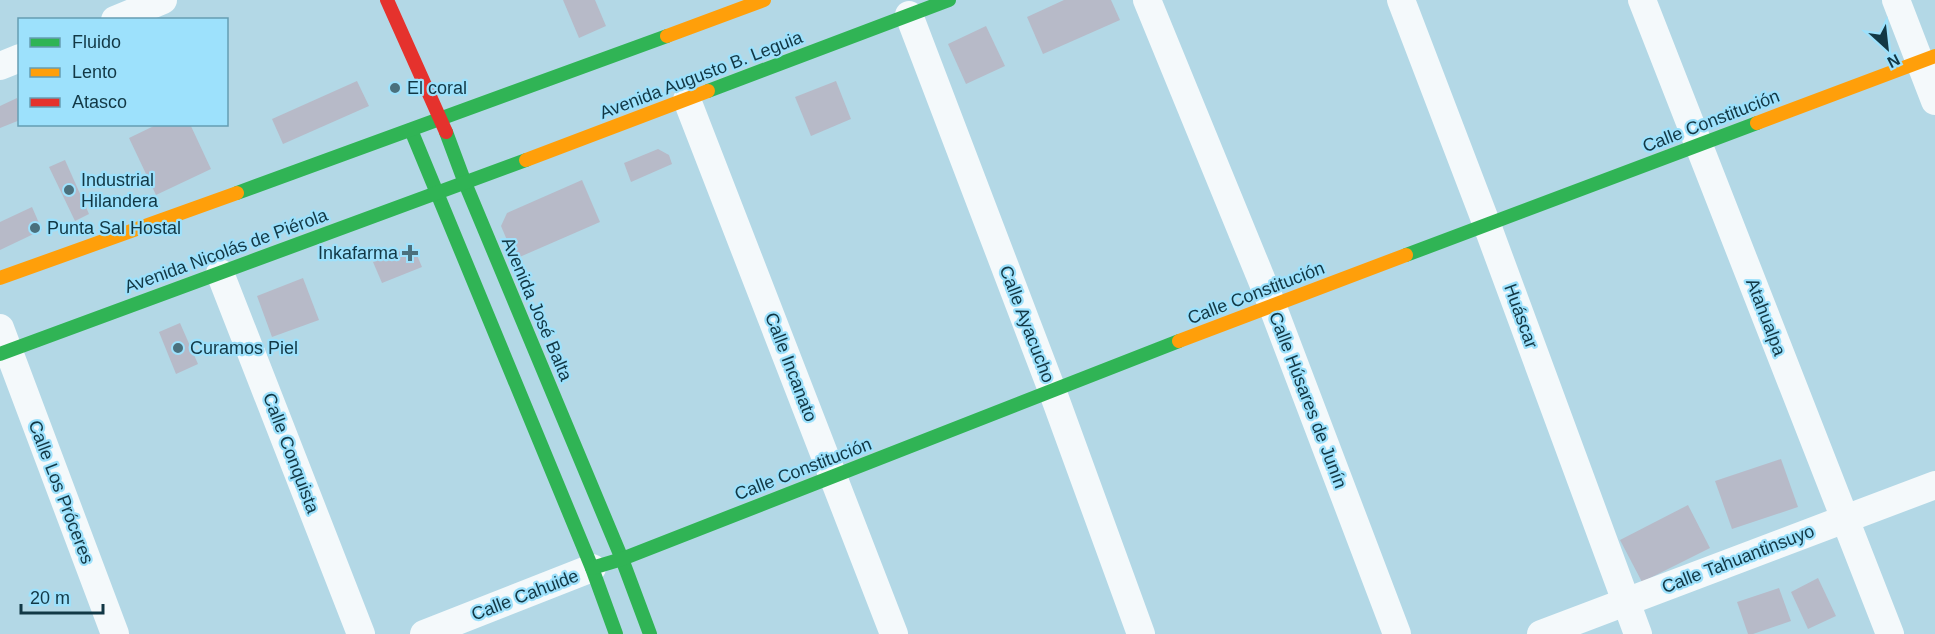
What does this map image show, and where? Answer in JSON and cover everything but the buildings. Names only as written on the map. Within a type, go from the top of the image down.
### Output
[{"type":"street","points":[[120,18],[163,0]]},
{"type":"street","name":"Avenida José Balta","points":[[387,0],[441,119],[465,183],[622,559],[650,634]]},
{"type":"street","points":[[0,278],[764,0]]},
{"type":"street","name":"Avenida Augusto B. Leguia","points":[[465,183],[949,0]]},
{"type":"street","name":"Calle Húsares de Junín","points":[[1147,0],[1272,305],[1397,634]]},
{"type":"street","name":"Huáscar","points":[[1401,0],[1638,634]]},
{"type":"street","name":"Atahualpa","points":[[1642,0],[1890,634]]},
{"type":"street","points":[[1896,0],[1927,59],[1935,101]]},
{"type":"street","name":"Calle Ayacucho","points":[[909,15],[1052,390],[1141,634]]},
{"type":"street","points":[[0,66],[18,59]]},
{"type":"street","name":"Calle Constitución","points":[[592,568],[622,559],[1272,305],[1927,59]]},
{"type":"street","name":"Calle Incanato","points":[[687,100],[894,634]]},
{"type":"street","points":[[411,130],[592,568],[616,634]]},
{"type":"street","name":"Avenida Nicolás de Piérola","points":[[2,344],[220,273],[465,183]]},
{"type":"street","name":"Calle Conquista","points":[[220,273],[361,634]]},
{"type":"street","name":"Calle Los Próceres","points":[[2,344],[115,634]]},
{"type":"street","name":"Calle Tahuantinsuyo","points":[[1541,634],[1935,485]]},
{"type":"street","name":"Calle Cahuide","points":[[424,634],[592,568]]},
{"type":"traffic: fast","points":[[708,91],[949,0]]},
{"type":"traffic: fast","points":[[237,193],[667,36]]},
{"type":"traffic: fast","points":[[1406,255],[1757,123]]},
{"type":"traffic: fast","points":[[411,130],[592,568],[616,634]]},
{"type":"traffic: fast","points":[[446,132],[465,183],[622,559],[650,634]]},
{"type":"traffic: fast","points":[[0,354],[526,160]]},
{"type":"traffic: fast","points":[[592,568],[622,559],[1179,341]]},
{"type":"traffic: slow","points":[[667,36],[764,0]]},
{"type":"traffic: slow","points":[[1757,123],[1935,56]]},
{"type":"traffic: slow","points":[[526,160],[708,91]]},
{"type":"traffic: slow","points":[[0,278],[237,193]]},
{"type":"traffic: slow","points":[[1179,341],[1406,255]]},
{"type":"traffic: jam","points":[[387,0],[446,132]]},
{"type":"place","name":"El coral","points":[[395,88]]},
{"type":"place","name":"Industrial Hilandera","points":[[69,190]]},
{"type":"place","name":"Punta Sal Hostal","points":[[35,228]]},
{"type":"place","name":"Inkafarma","points":[[410,253]]},
{"type":"place","name":"Curamos Piel","points":[[178,348]]}]
